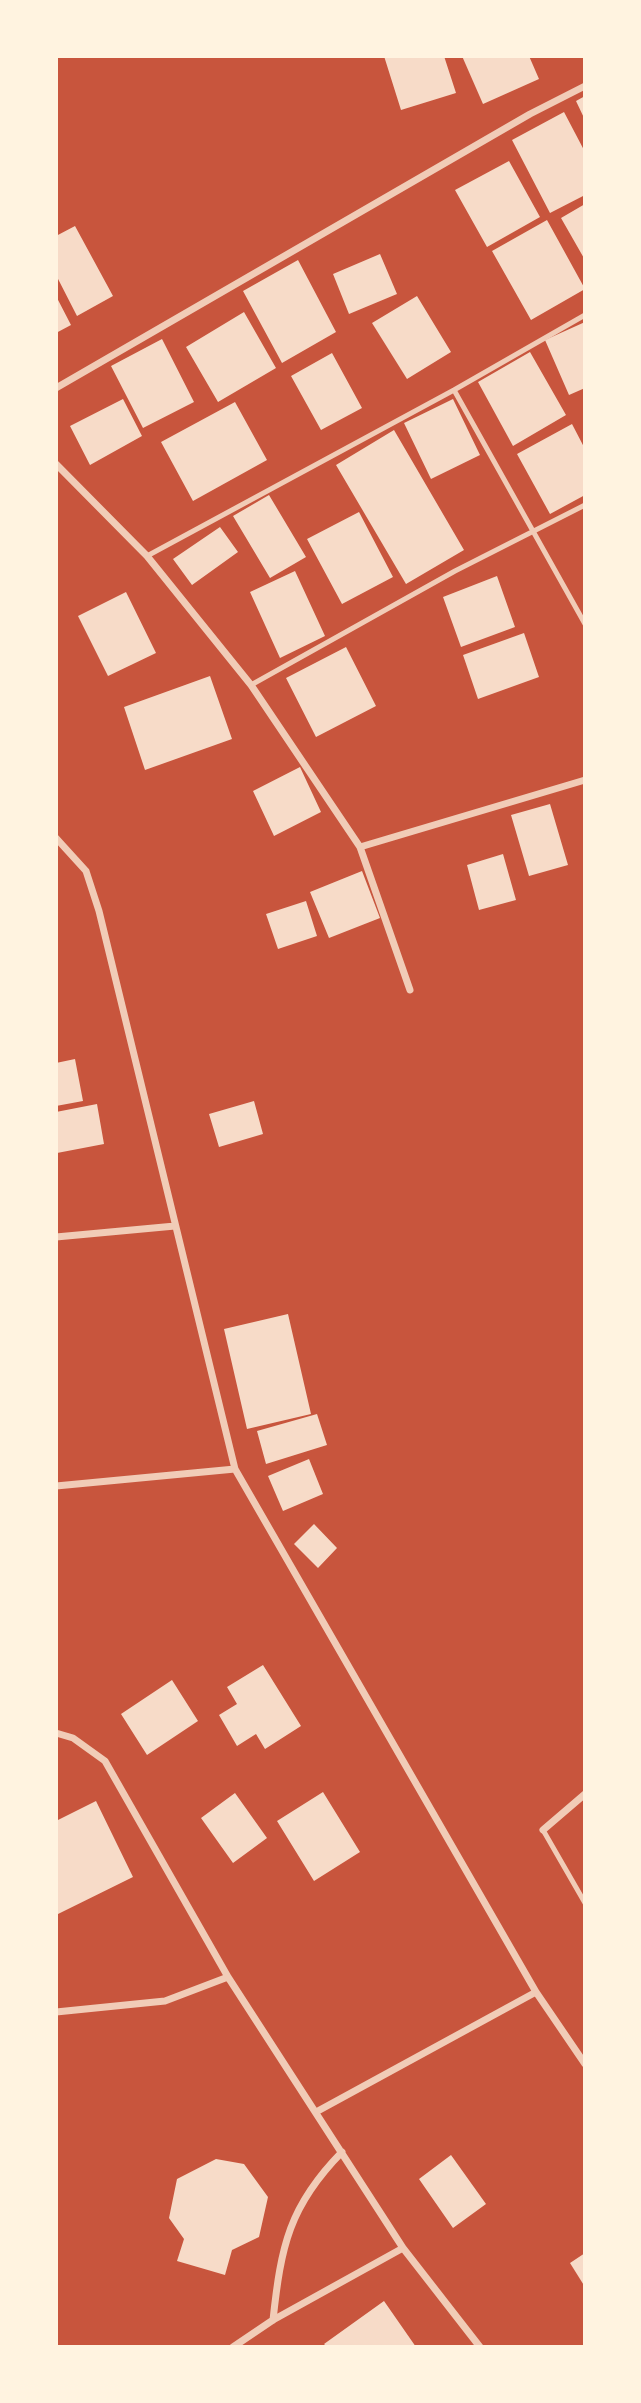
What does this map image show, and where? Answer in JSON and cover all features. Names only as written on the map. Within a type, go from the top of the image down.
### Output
[{"type":"street","points":[[56,388],[530,114],[585,86]]},
{"type":"street","points":[[56,464],[147,556],[251,685],[360,847],[410,990]]},
{"type":"street","points":[[360,847],[585,780]]},
{"type":"street","points":[[56,838],[86,871],[99,911],[235,1469],[536,1992],[585,2064]]},
{"type":"street","points":[[56,1237],[175,1226]]},
{"type":"street","points":[[56,1486],[235,1469]]},
{"type":"street","points":[[56,1734],[73,1738],[105,1761],[228,1977],[403,2248],[480,2347]]},
{"type":"street","points":[[543,1830],[585,1794]]},
{"type":"street","points":[[56,2012],[165,2001],[228,1977]]},
{"type":"street","points":[[316,2112],[536,1992]]},
{"type":"street","points":[[274,2320],[285,2242],[295,2216],[319,2175],[341,2152]]},
{"type":"street","points":[[233,2347],[274,2320],[403,2248]]},
{"type":"lane","points":[[147,556],[454,390],[585,315]]},
{"type":"lane","points":[[454,390],[585,624]]},
{"type":"lane","points":[[251,685],[455,571],[585,505]]},
{"type":"lane","points":[[543,1830],[585,1903]]},
{"type":"building","points":[[384,56],[444,56],[456,93],[401,110]]},
{"type":"building","points":[[462,56],[529,56],[539,79],[483,104]]},
{"type":"building","points":[[585,96],[585,120],[576,101]]},
{"type":"building","points":[[564,112],[585,152],[585,195],[550,213],[512,140]]},
{"type":"building","points":[[509,161],[540,217],[487,247],[455,190]]},
{"type":"building","points":[[585,204],[585,260],[561,218]]},
{"type":"building","points":[[547,220],[585,289],[531,320],[492,251]]},
{"type":"building","points":[[75,226],[113,296],[77,316],[56,275],[56,236]]},
{"type":"building","points":[[380,254],[397,294],[349,314],[333,274]]},
{"type":"building","points":[[298,260],[336,332],[282,363],[243,291]]},
{"type":"building","points":[[56,296],[71,325],[56,333]]},
{"type":"building","points":[[417,296],[451,352],[407,379],[372,323]]},
{"type":"building","points":[[244,312],[276,368],[218,402],[186,347]]},
{"type":"building","points":[[585,322],[585,388],[569,395],[545,340]]},
{"type":"building","points":[[162,339],[194,402],[143,428],[111,366]]},
{"type":"building","points":[[530,352],[566,415],[513,446],[478,382]]},
{"type":"building","points":[[332,353],[362,408],[321,430],[291,376]]},
{"type":"building","points":[[123,399],[142,436],[90,465],[70,426]]},
{"type":"building","points":[[453,399],[480,455],[431,479],[404,423]]},
{"type":"building","points":[[235,402],[267,460],[193,501],[161,442]]},
{"type":"building","points":[[572,424],[585,449],[585,495],[550,514],[517,454]]},
{"type":"building","points":[[394,430],[464,550],[406,584],[336,465]]},
{"type":"building","points":[[269,495],[306,557],[270,578],[233,516]]},
{"type":"building","points":[[359,512],[393,577],[342,604],[307,539]]},
{"type":"building","points":[[220,527],[238,552],[192,585],[173,559]]},
{"type":"building","points":[[295,571],[325,636],[280,658],[250,592]]},
{"type":"building","points":[[497,576],[515,627],[461,647],[443,597]]},
{"type":"building","points":[[126,592],[156,653],[108,676],[78,616]]},
{"type":"building","points":[[524,633],[539,677],[478,699],[463,655]]},
{"type":"building","points":[[346,647],[376,706],[316,737],[286,678]]},
{"type":"building","points":[[210,676],[232,739],[145,770],[124,707]]},
{"type":"building","points":[[300,767],[321,812],[274,836],[253,791]]},
{"type":"building","points":[[550,804],[568,865],[529,876],[511,815]]},
{"type":"building","points":[[503,854],[516,900],[479,910],[467,865]]},
{"type":"building","points":[[362,871],[380,918],[329,938],[310,892]]},
{"type":"building","points":[[306,901],[317,936],[278,949],[266,914]]},
{"type":"building","points":[[75,1059],[83,1101],[56,1106],[56,1063]]},
{"type":"building","points":[[254,1101],[263,1134],[219,1147],[209,1114]]},
{"type":"building","points":[[97,1104],[104,1144],[57,1153],[56,1112]]},
{"type":"building","points":[[288,1314],[311,1414],[247,1429],[224,1329]]},
{"type":"building","points":[[317,1414],[327,1445],[266,1464],[257,1431]]},
{"type":"building","points":[[309,1459],[323,1494],[283,1511],[268,1476]]},
{"type":"building","points":[[314,1524],[337,1548],[318,1568],[294,1544]]},
{"type":"building","points":[[263,1665],[301,1726],[265,1749],[256,1734],[237,1746],[219,1715],[237,1704],[227,1687]]},
{"type":"building","points":[[172,1680],[198,1721],[147,1755],[121,1714]]},
{"type":"building","points":[[323,1792],[360,1852],[314,1881],[277,1821]]},
{"type":"building","points":[[235,1793],[267,1838],[233,1863],[201,1818]]},
{"type":"building","points":[[96,1801],[133,1877],[56,1915],[56,1821]]},
{"type":"building","points":[[451,2155],[486,2204],[453,2228],[419,2179]]},
{"type":"building","points":[[216,2159],[244,2164],[268,2197],[259,2237],[232,2250],[225,2275],[177,2261],[184,2239],[169,2218],[177,2179]]},
{"type":"building","points":[[585,2253],[585,2287],[570,2263]]},
{"type":"building","points":[[384,2301],[416,2347],[327,2347],[324,2344]]}]
